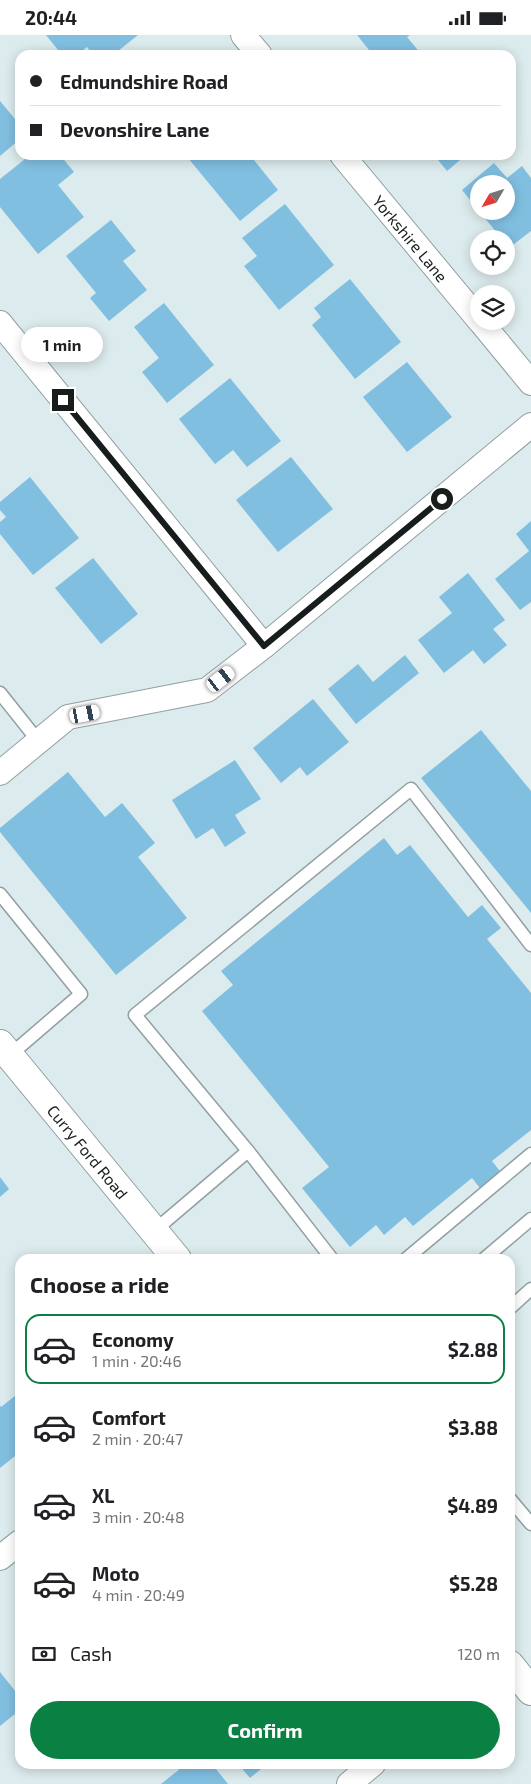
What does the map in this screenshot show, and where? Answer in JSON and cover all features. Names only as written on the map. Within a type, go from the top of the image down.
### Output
[{"type":"street","points":[[243,35],[256,50]]},
{"type":"street","name":"Yorkshire Lane","points":[[346,160],[470,310]]},
{"type":"street","points":[[0,323],[264,646]]},
{"type":"street","name":"Yorkshire Lane","points":[[487,330],[531,383]]},
{"type":"street","points":[[0,773],[68,717],[207,690],[264,646],[531,425]]},
{"type":"street","name":"Curry Ford Road","points":[[5,1049],[172,1254]]},
{"type":"street","points":[[0,1558],[15,1546]]},
{"type":"street","points":[[515,1671],[531,1691]]},
{"type":"street","points":[[349,1784],[367,1769]]},
{"type":"lane","points":[[0,693],[4,703],[39,742]]},
{"type":"lane","points":[[328,1254],[248,1151],[135,1015],[411,789],[531,945]]},
{"type":"lane","points":[[0,895],[81,994],[5,1049]]},
{"type":"lane","points":[[154,1231],[248,1151]]},
{"type":"lane","points":[[412,1254],[531,1154]]},
{"type":"lane","points":[[490,1254],[531,1219]]},
{"type":"lane","points":[[515,1303],[531,1289]]},
{"type":"lane","points":[[515,1505],[531,1524]]},
{"type":"building","points":[[46,35],[138,35],[119,50],[89,50],[87,47],[83,50],[58,50]]},
{"type":"building","points":[[357,35],[410,35],[407,37],[418,50],[369,50]]},
{"type":"building","points":[[0,101],[15,119],[15,143],[0,156]]},
{"type":"building","points":[[24,160],[64,160],[74,172],[58,185],[84,217],[38,254],[0,207],[0,179]]},
{"type":"building","points":[[190,160],[254,160],[278,190],[240,221]]},
{"type":"building","points":[[438,160],[460,160],[447,171]]},
{"type":"building","points":[[494,163],[504,175],[480,175]]},
{"type":"building","points":[[522,166],[531,178],[531,231],[515,243],[515,230],[495,230],[486,220],[515,220],[515,175],[511,175]]},
{"type":"building","points":[[470,183],[470,200],[462,190]]},
{"type":"building","points":[[285,204],[334,265],[279,310],[244,266],[257,256],[242,238]]},
{"type":"building","points":[[111,220],[136,251],[123,261],[147,290],[109,321],[90,298],[96,293],[66,256]]},
{"type":"building","points":[[350,279],[401,342],[355,379],[312,325],[321,317],[314,308]]},
{"type":"building","points":[[164,303],[214,365],[167,403],[142,372],[159,358],[134,327]]},
{"type":"building","points":[[407,362],[452,417],[407,452],[363,397]]},
{"type":"building","points":[[230,378],[281,441],[247,467],[233,450],[215,464],[179,419]]},
{"type":"building","points":[[291,457],[333,509],[278,552],[236,500]]},
{"type":"building","points":[[30,477],[79,538],[33,575],[0,534],[0,522],[6,517],[0,510],[0,502]]},
{"type":"building","points":[[531,521],[531,602],[520,610],[495,579],[529,551],[516,534]]},
{"type":"building","points":[[93,558],[138,614],[101,644],[55,588]]},
{"type":"building","points":[[468,573],[505,620],[493,629],[507,645],[484,664],[473,650],[444,673],[418,640],[452,613],[439,597]]},
{"type":"building","points":[[405,655],[419,673],[356,724],[328,689],[358,664],[373,682]]},
{"type":"building","points":[[313,699],[349,742],[307,776],[300,767],[281,783],[253,748]]},
{"type":"building","points":[[481,730],[531,791],[531,913],[421,778]]},
{"type":"building","points":[[235,760],[261,799],[235,815],[246,833],[225,847],[213,828],[196,839],[172,800]]},
{"type":"building","points":[[68,772],[105,817],[122,803],[155,843],[138,857],[187,918],[116,975],[0,832],[0,828]]},
{"type":"building","points":[[384,838],[397,855],[410,845],[468,917],[482,905],[501,928],[487,939],[531,993],[531,1130],[492,1161],[503,1175],[483,1192],[472,1178],[413,1226],[405,1217],[384,1235],[376,1225],[350,1247],[302,1188],[329,1167],[202,1011],[233,985],[221,971]]},
{"type":"building","points":[[0,1177],[9,1189],[0,1197]]},
{"type":"building","points":[[15,1396],[15,1456],[0,1468],[0,1405],[1,1407]]},
{"type":"building","points":[[0,1672],[15,1691],[15,1714],[0,1726]]},
{"type":"building","points":[[180,1769],[216,1769],[228,1784],[161,1784]]},
{"type":"building","points":[[242,1769],[261,1769],[250,1778]]},
{"type":"route","points":[[63,400],[264,646],[442,499]]}]
